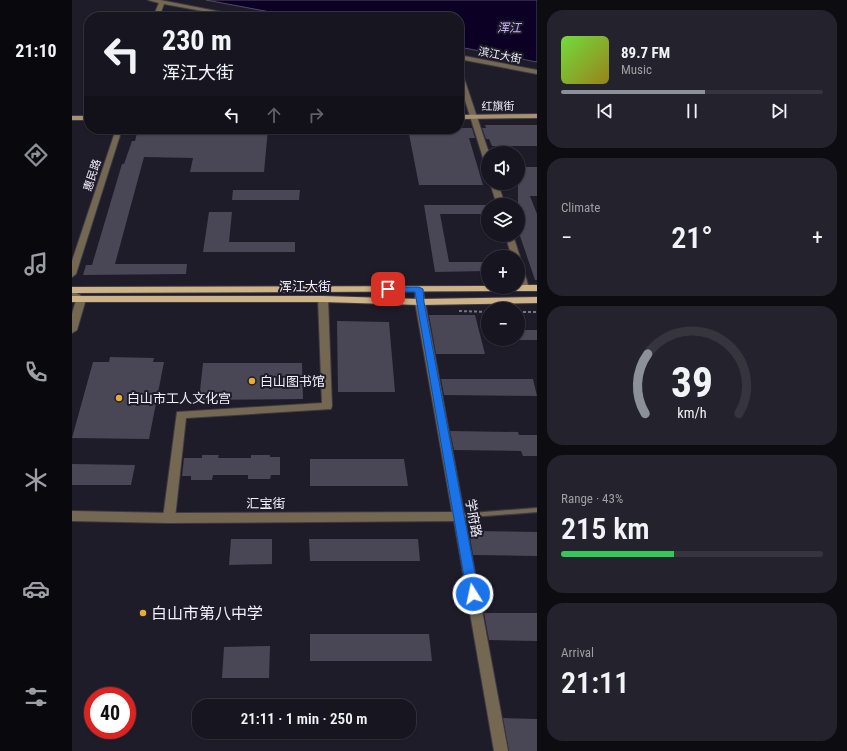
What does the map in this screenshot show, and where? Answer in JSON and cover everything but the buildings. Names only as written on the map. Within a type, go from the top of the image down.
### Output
[{"type":"main road","name":"红旗街","points":[[464,117],[537,116]]},
{"type":"main road","points":[[72,118],[84,118]]},
{"type":"main road","name":"浑江大街","points":[[72,290],[481,288]]},
{"type":"main road","name":"浑江大街","points":[[525,288],[537,288]]},
{"type":"main road","name":"浑江大街","points":[[77,299],[323,299],[420,302],[537,300]]},
{"type":"street","points":[[152,0],[217,12]]},
{"type":"street","points":[[158,12],[162,2]]},
{"type":"street","name":"滨江大街","points":[[464,58],[537,72]]},
{"type":"street","points":[[464,86],[484,146]]},
{"type":"street","name":"惠民路","points":[[72,274],[117,134]]},
{"type":"street","name":"学府路","points":[[419,289],[420,302],[501,751]]},
{"type":"street","points":[[72,293],[77,299],[72,330]]},
{"type":"street","points":[[169,518],[181,415],[327,406],[323,299]]},
{"type":"street","name":"汇宝街","points":[[72,516],[169,518],[459,516]]},
{"type":"lane","points":[[459,516],[537,510]]},
{"type":"path","points":[[525,312],[537,312]]},
{"type":"water","name":"浑江","points":[[206,0],[537,0],[537,62],[464,48],[464,12],[270,12]]},
{"type":"place","name":"白山图书馆","points":[[252,381]]},
{"type":"place","name":"白山市工人文化宫","points":[[119,398]]},
{"type":"place","name":"白山市第八中学","points":[[143,613]]},
{"type":"route","points":[[388,289],[419,289],[420,302],[473,594]]}]
